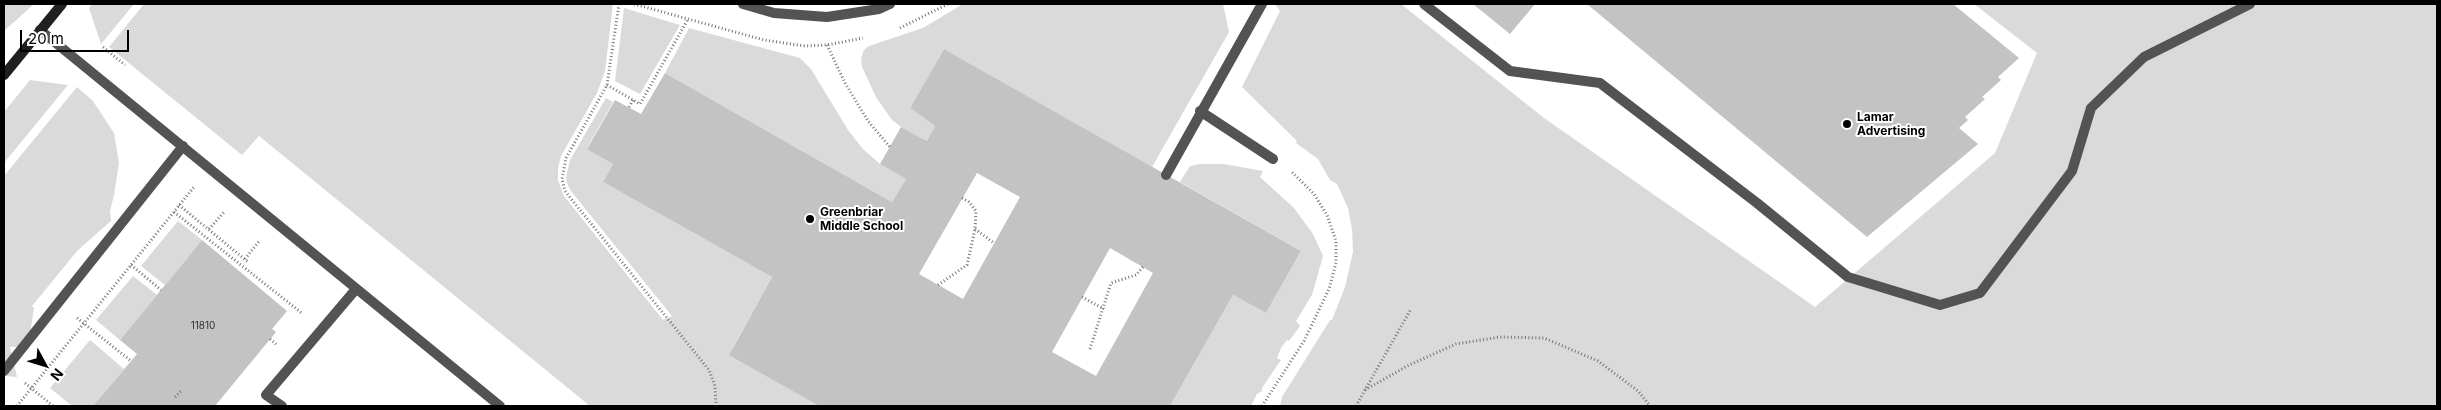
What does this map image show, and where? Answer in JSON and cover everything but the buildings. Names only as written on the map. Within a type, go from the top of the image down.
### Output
[{"type":"street","points":[[4,74],[62,4]]},
{"type":"lane","points":[[742,4],[774,12],[827,16],[879,8],[890,4]]},
{"type":"lane","points":[[1166,175],[1262,4]]},
{"type":"lane","points":[[1424,4],[1510,71],[1600,83],[1757,203],[1848,277],[1940,305],[1980,293],[2072,171],[2091,108],[2144,57],[2250,4]]},
{"type":"lane","points":[[40,30],[500,406]]},
{"type":"lane","points":[[1200,112],[1273,159]]},
{"type":"lane","points":[[5,370],[184,146]]},
{"type":"lane","points":[[282,406],[266,395],[356,289]]},
{"type":"path","points":[[619,4],[607,85],[566,158],[562,180],[565,191],[709,370],[715,386],[716,406]]},
{"type":"path","points":[[607,85],[640,104],[688,19],[634,4]]},
{"type":"path","points":[[827,45],[845,83],[864,115],[890,146]]},
{"type":"path","points":[[629,107],[633,100]]},
{"type":"path","points":[[1262,406],[1304,341],[1329,289],[1336,263],[1336,241],[1327,215],[1300,178],[1273,159]]},
{"type":"path","points":[[17,406],[195,186]]},
{"type":"path","points":[[938,285],[967,265],[975,229],[976,211],[969,202],[962,198]]},
{"type":"path","points":[[179,205],[248,262]]},
{"type":"path","points":[[174,212],[304,314]]},
{"type":"path","points":[[975,229],[994,243]]},
{"type":"path","points":[[131,265],[161,290]]},
{"type":"path","points":[[1090,348],[1111,283],[1136,275],[1143,267]]},
{"type":"path","points":[[1082,297],[1104,309]]},
{"type":"path","points":[[59,302],[131,361]]},
{"type":"path","points":[[1356,406],[1411,309]]},
{"type":"path","points":[[1365,390],[1409,365],[1456,344],[1500,337],[1544,338],[1598,361],[1638,391],[1650,406]]},
{"type":"path","points":[[5,370],[53,406]]},
{"type":"path","points":[[175,397],[181,390]]},
{"type":"shaded area","points":[[4,4],[34,4],[4,31]]},
{"type":"shaded area","points":[[92,4],[134,4],[101,44],[89,8]]},
{"type":"shaded area","points":[[144,4],[613,4],[605,71],[597,93],[561,156],[558,180],[564,196],[663,320],[672,316],[570,190],[567,183],[566,177],[570,160],[606,98],[613,102],[587,148],[613,164],[603,182],[772,277],[733,347],[774,380],[819,406],[590,406],[259,136],[242,155],[109,47]]},
{"type":"shaded area","points":[[963,4],[1223,4],[1229,32],[1152,167],[944,49],[910,108],[935,126],[927,141],[892,120],[876,97],[862,67],[861,58],[864,50],[869,46],[923,28]]},
{"type":"shaded area","points":[[1275,4],[1401,4],[1544,118],[1815,307],[1995,153],[2037,53],[1974,4],[2437,4],[2437,406],[1280,406],[1282,397],[1330,320],[1332,320],[1345,287],[1353,252],[1352,229],[1348,208],[1337,184],[1330,180],[1318,159],[1296,143],[1297,141],[1242,87],[1280,11]]},
{"type":"shaded area","points":[[624,8],[680,25],[640,94],[615,81]]},
{"type":"shaded area","points":[[689,28],[800,58],[811,69],[848,130],[863,149],[880,164],[906,179],[892,202],[665,73]]},
{"type":"shaded area","points":[[30,80],[68,85],[4,163],[4,112]]},
{"type":"shaded area","points":[[77,87],[93,101],[114,133],[119,163],[110,211],[111,221],[78,250],[32,306],[34,308],[28,347],[10,347],[17,377],[4,376],[4,176]]},
{"type":"shaded area","points":[[1224,164],[1263,171],[1260,177],[1294,208],[1313,234],[1323,256],[1312,295],[1296,321],[1300,326],[1281,348],[1277,358],[1281,360],[1262,388],[1262,391],[1257,394],[1251,406],[1170,406],[1233,295],[1266,313],[1301,251],[1180,182],[1190,166]]},
{"type":"shaded area","points":[[178,221],[202,240],[165,285],[141,266]]},
{"type":"shaded area","points":[[133,276],[157,295],[120,340],[96,320]]},
{"type":"shaded area","points":[[90,340],[124,369],[93,406],[72,406],[50,388]]},
{"type":"place","name":"Lamar Advertising","points":[[1847,124]]},
{"type":"place","name":"Greenbriar Middle School","points":[[810,219]]}]
